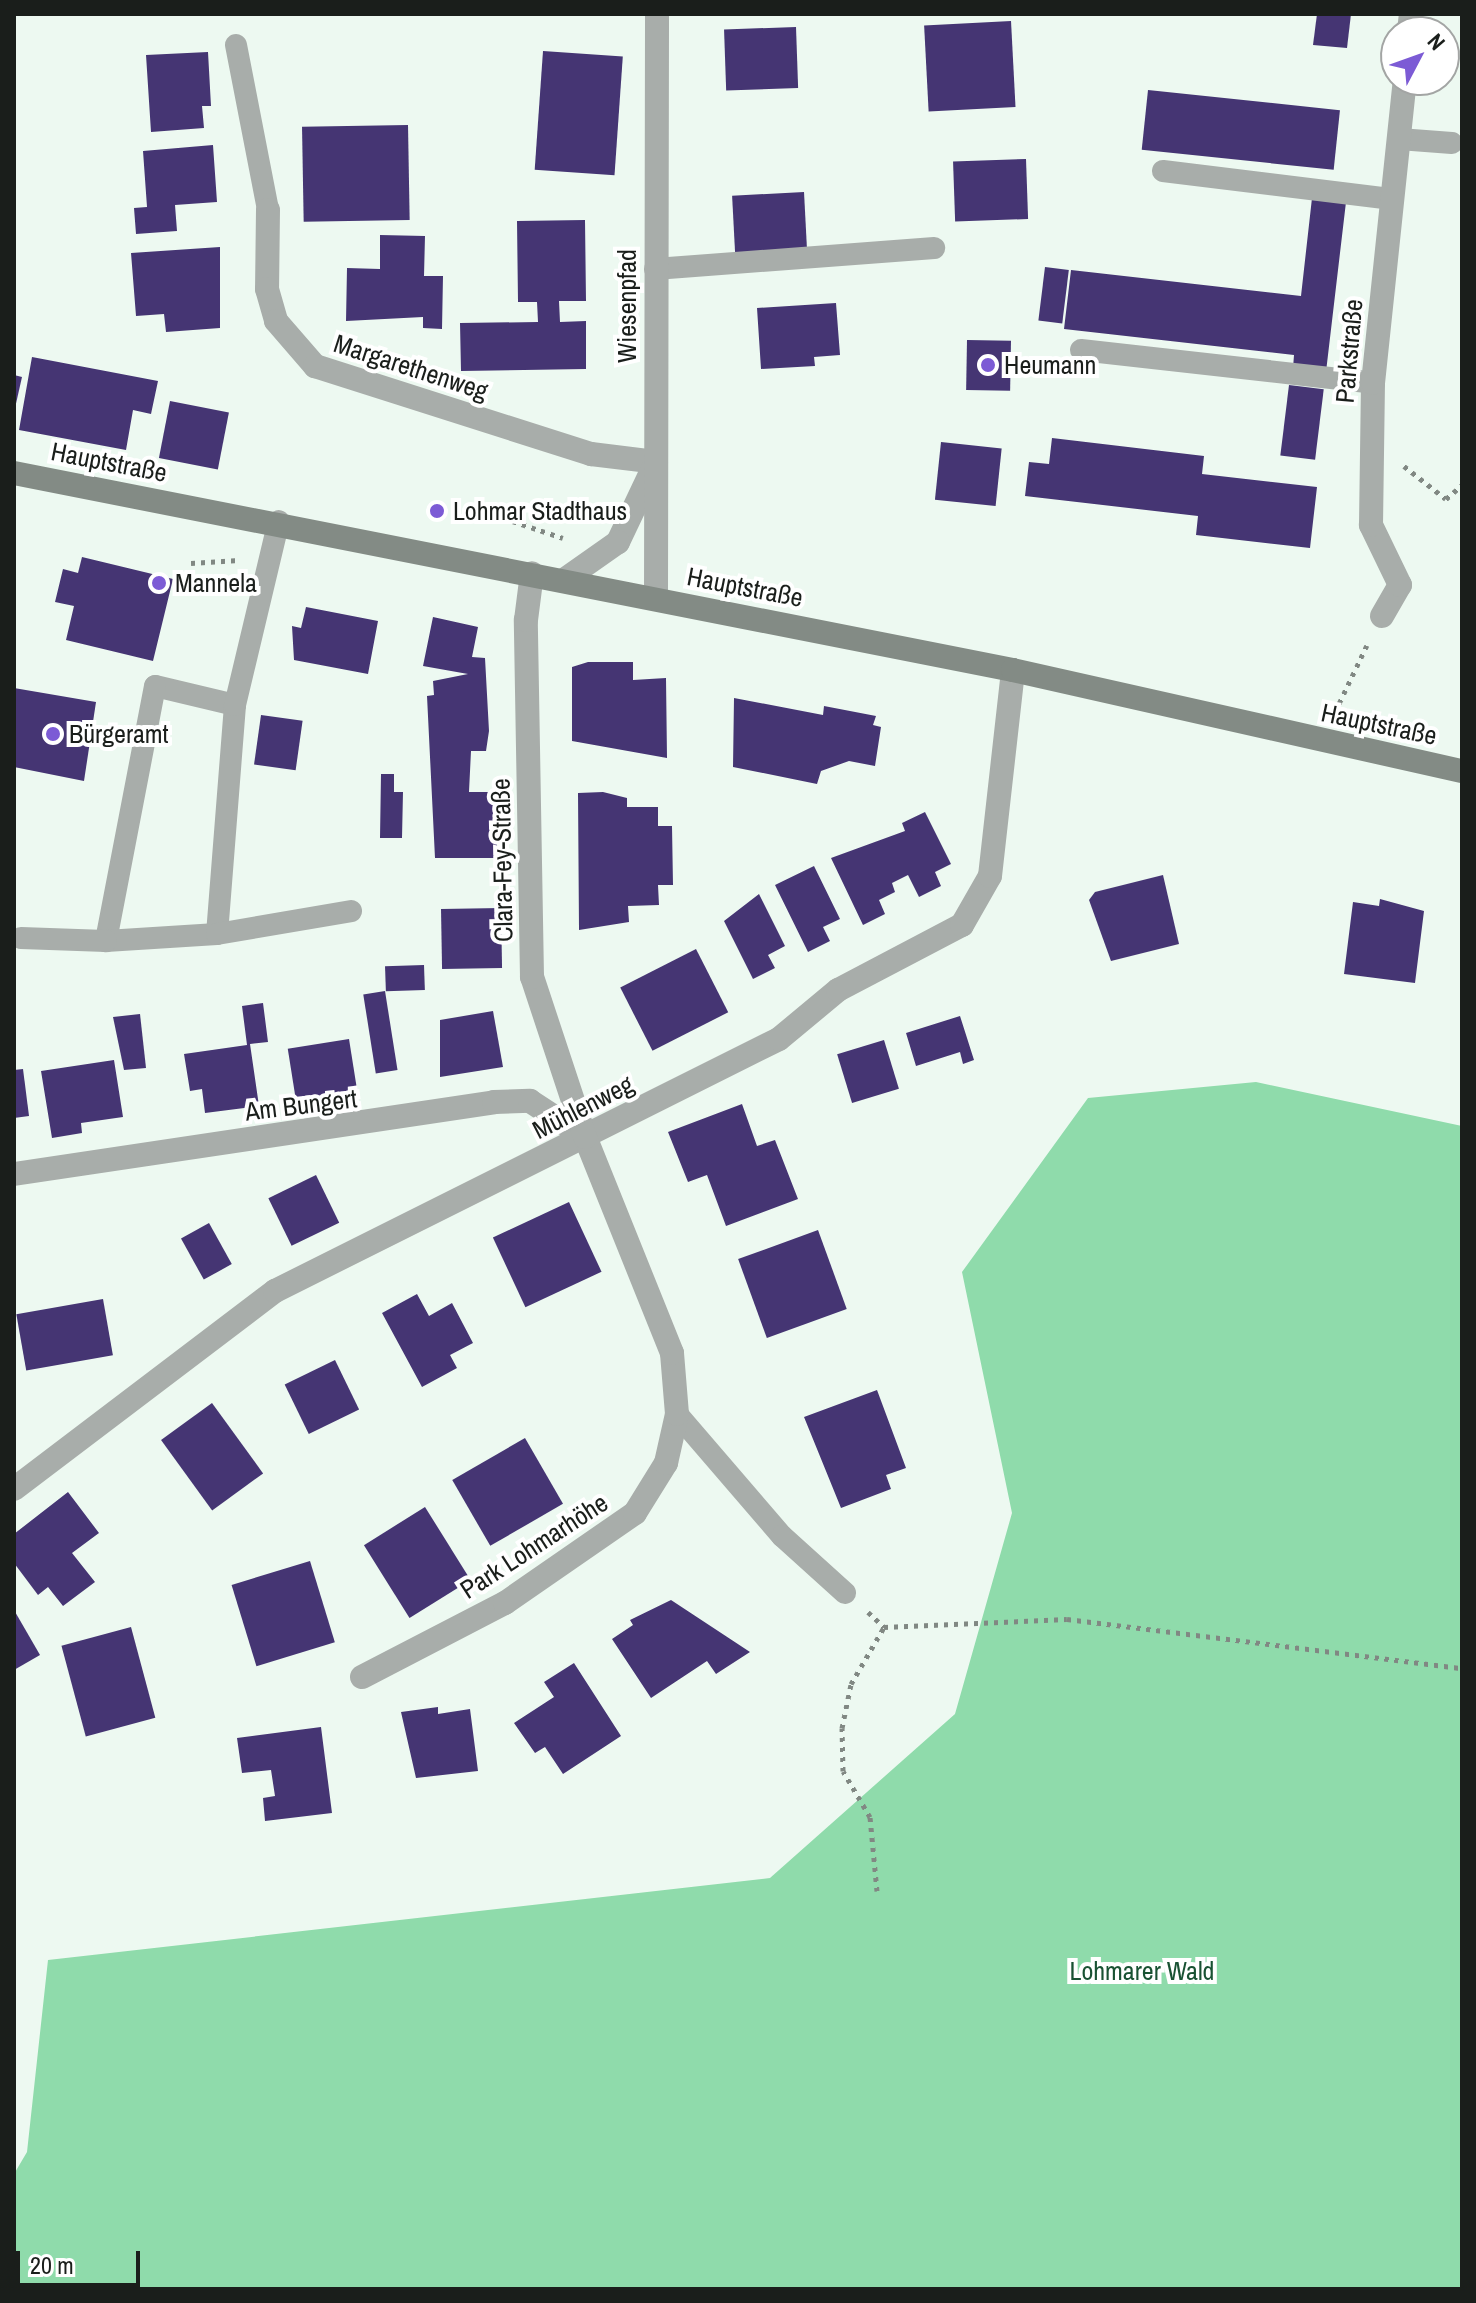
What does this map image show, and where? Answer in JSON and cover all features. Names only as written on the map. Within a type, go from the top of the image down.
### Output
[{"type":"main road","name":"Hauptstraße","points":[[14,473],[279,521],[1013,670],[1462,771]]},
{"type":"street","name":"Wiesenpfad","points":[[656,598],[657,14]]},
{"type":"street","name":"Parkstraße","points":[[1382,616],[1400,585],[1371,525],[1373,383],[1403,96]]},
{"type":"street","name":"Margarethenweg","points":[[268,210],[267,289],[276,321],[315,366],[591,454],[656,462]]},
{"type":"street","points":[[564,580],[618,542],[656,462]]},
{"type":"street","name":"Clara-Fey-Straße","points":[[532,573],[526,620],[532,977],[585,1137]]},
{"type":"street","name":"Mühlenweg","points":[[14,1489],[275,1291],[779,1039],[838,990],[962,925],[990,876],[1013,670]]},
{"type":"street","name":"Am Bungert","points":[[14,1174],[494,1102],[530,1101],[585,1137]]},
{"type":"street","name":"Park Lohmarhöhe","points":[[362,1677],[505,1603],[635,1513],[666,1463],[677,1414],[672,1353],[585,1137]]},
{"type":"lane","points":[[236,45],[268,210]]},
{"type":"lane","points":[[1399,139],[1452,143]]},
{"type":"lane","points":[[1163,171],[1392,199]]},
{"type":"lane","points":[[655,269],[934,248]]},
{"type":"lane","points":[[1081,350],[1373,383]]},
{"type":"lane","points":[[217,934],[235,705],[279,521]]},
{"type":"lane","points":[[106,941],[155,686],[235,705]]},
{"type":"lane","points":[[21,938],[106,941],[217,934],[351,911]]},
{"type":"lane","points":[[677,1414],[782,1536],[845,1593]]},
{"type":"path","points":[[1371,441],[1446,499],[1462,485]]},
{"type":"path","points":[[503,518],[557,539],[597,534],[618,542]]},
{"type":"path","points":[[191,563],[272,558]]},
{"type":"path","points":[[1328,743],[1337,704],[1382,616]]},
{"type":"path","points":[[845,1593],[884,1627],[1067,1619],[1462,1668]]},
{"type":"path","points":[[877,1891],[870,1817],[843,1771],[842,1728],[851,1684],[884,1627]]},
{"type":"green space","name":"Lohmarer Wald","points":[[1256,1082],[1462,1126],[1462,2289],[14,2289],[14,2174],[27,2152],[48,1960],[770,1878],[955,1714],[1012,1513],[962,1272],[1088,1098]]},
{"type":"building","points":[[1317,14],[1351,14],[1347,48],[1313,45]]},
{"type":"building","points":[[1011,21],[1016,107],[929,111],[924,26]]},
{"type":"building","points":[[796,27],[798,88],[726,90],[724,30]]},
{"type":"building","points":[[543,51],[623,57],[615,175],[535,170]]},
{"type":"building","points":[[208,52],[211,106],[202,106],[204,128],[151,132],[146,55]]},
{"type":"building","points":[[1148,90],[1340,110],[1334,170],[1142,150]]},
{"type":"building","points":[[408,125],[410,220],[304,222],[302,127]]},
{"type":"building","points":[[213,145],[217,202],[175,205],[177,231],[136,234],[134,208],[147,207],[143,151]]},
{"type":"building","points":[[1026,159],[1028,219],[955,222],[953,162]]},
{"type":"building","points":[[804,192],[807,253],[735,257],[732,196]]},
{"type":"building","points":[[1312,198],[1346,202],[1326,372],[1293,368],[1294,355],[1064,329],[1071,270],[1301,296]]},
{"type":"building","points":[[585,220],[586,301],[559,301],[560,322],[586,321],[586,369],[461,371],[460,323],[538,322],[537,302],[518,302],[517,221]]},
{"type":"building","points":[[380,235],[425,236],[424,276],[443,276],[442,329],[423,328],[423,317],[346,321],[347,268],[380,269]]},
{"type":"building","points":[[220,247],[220,328],[166,332],[164,314],[136,316],[131,253]]},
{"type":"building","points":[[1045,267],[1069,270],[1062,324],[1038,321]]},
{"type":"building","points":[[836,303],[840,355],[814,357],[815,366],[761,369],[757,308]]},
{"type":"building","name":"Heumann","points":[[967,340],[1011,341],[1010,391],[966,390]]},
{"type":"building","points":[[32,357],[158,381],[151,414],[133,410],[126,450],[19,430]]},
{"type":"building","points":[[14,375],[22,377],[15,408],[14,408]]},
{"type":"building","points":[[1289,385],[1324,389],[1315,460],[1280,455]]},
{"type":"building","points":[[170,401],[229,412],[218,469],[159,458]]},
{"type":"building","points":[[1052,438],[1204,456],[1202,474],[1317,487],[1310,548],[1196,535],[1198,516],[1025,496],[1029,462],[1049,464]]},
{"type":"building","points":[[941,442],[1002,448],[996,506],[935,500]]},
{"type":"building","points":[[82,557],[173,579],[153,661],[66,640],[74,606],[55,602],[63,569],[78,573]]},
{"type":"building","points":[[306,607],[378,621],[368,674],[294,660],[292,626],[301,628]]},
{"type":"building","points":[[433,617],[478,627],[472,657],[485,658],[489,731],[486,751],[471,751],[469,792],[497,792],[497,858],[435,858],[427,696],[434,695],[433,681],[468,674],[423,666]]},
{"type":"building","points":[[588,662],[633,662],[633,680],[666,678],[667,758],[572,741],[572,667]]},
{"type":"building","name":"Bürgeramt","points":[[14,688],[96,702],[84,781],[14,767]]},
{"type":"building","points":[[734,698],[823,715],[824,706],[876,716],[873,725],[881,727],[875,766],[849,761],[821,771],[817,784],[733,767]]},
{"type":"building","points":[[261,715],[303,721],[296,770],[254,765]]},
{"type":"building","points":[[381,774],[394,774],[394,792],[403,792],[402,838],[380,838]]},
{"type":"building","points":[[603,792],[627,798],[627,807],[658,807],[658,826],[672,826],[673,885],[658,885],[659,905],[628,906],[629,922],[579,930],[578,793]]},
{"type":"building","points":[[925,812],[951,864],[935,872],[941,886],[919,897],[908,875],[892,883],[895,892],[879,900],[885,914],[863,925],[831,858],[905,831],[902,823]]},
{"type":"building","points":[[814,866],[840,919],[823,927],[830,941],[808,952],[775,885]]},
{"type":"building","points":[[1163,875],[1179,944],[1111,961],[1089,900],[1095,892]]},
{"type":"building","points":[[759,894],[785,946],[768,955],[775,968],[753,979],[724,921]]},
{"type":"building","points":[[1380,899],[1424,911],[1415,983],[1344,974],[1353,902],[1379,906]]},
{"type":"building","points":[[501,908],[502,968],[442,969],[441,909]]},
{"type":"building","points":[[696,949],[728,1012],[652,1051],[620,988]]},
{"type":"building","points":[[424,965],[425,990],[386,991],[385,966]]},
{"type":"building","points":[[385,991],[398,1070],[376,1073],[363,994]]},
{"type":"building","points":[[263,1003],[268,1042],[250,1044],[259,1106],[205,1113],[202,1089],[190,1091],[184,1054],[247,1045],[242,1006]]},
{"type":"building","points":[[493,1011],[503,1067],[440,1077],[440,1020]]},
{"type":"building","points":[[140,1014],[146,1068],[124,1070],[113,1017]]},
{"type":"building","points":[[960,1016],[974,1060],[963,1064],[960,1052],[916,1066],[906,1033]]},
{"type":"building","points":[[349,1039],[357,1091],[296,1101],[288,1049]]},
{"type":"building","points":[[884,1040],[899,1089],[852,1103],[837,1054]]},
{"type":"building","points":[[114,1060],[123,1117],[81,1123],[82,1133],[52,1138],[41,1071]]},
{"type":"building","points":[[23,1069],[29,1116],[14,1118],[14,1070]]},
{"type":"building","points":[[742,1104],[757,1146],[775,1140],[798,1199],[726,1226],[707,1175],[688,1182],[668,1132]]},
{"type":"building","points":[[316,1175],[339,1223],[292,1246],[268,1198]]},
{"type":"building","points":[[569,1202],[602,1272],[525,1307],[493,1237]]},
{"type":"building","points":[[209,1223],[232,1264],[204,1280],[181,1239]]},
{"type":"building","points":[[818,1230],[847,1309],[767,1338],[738,1259]]},
{"type":"building","points":[[417,1294],[429,1316],[452,1303],[473,1343],[450,1355],[457,1368],[422,1387],[382,1313]]},
{"type":"building","points":[[103,1299],[113,1355],[26,1370],[16,1314]]},
{"type":"building","points":[[335,1360],[359,1409],[309,1434],[285,1385]]},
{"type":"building","points":[[877,1390],[906,1468],[886,1475],[891,1489],[841,1508],[804,1417]]},
{"type":"building","points":[[212,1403],[263,1473],[212,1510],[161,1440]]},
{"type":"building","points":[[525,1438],[563,1504],[490,1546],[452,1480]]},
{"type":"building","points":[[68,1492],[99,1533],[72,1553],[95,1582],[63,1606],[48,1587],[38,1595],[14,1563],[14,1534]]},
{"type":"building","points":[[425,1507],[471,1580],[410,1618],[364,1545]]},
{"type":"building","points":[[310,1561],[335,1642],[256,1666],[232,1585]]},
{"type":"building","points":[[671,1600],[750,1652],[716,1674],[707,1661],[651,1698],[612,1639],[633,1625],[630,1620]]},
{"type":"building","points":[[14,1610],[40,1655],[14,1670]]},
{"type":"building","points":[[131,1627],[155,1718],[86,1736],[61,1646]]},
{"type":"building","points":[[574,1663],[621,1736],[563,1774],[545,1747],[535,1753],[514,1723],[554,1697],[544,1682]]},
{"type":"building","points":[[438,1707],[438,1714],[470,1709],[478,1771],[416,1778],[401,1712]]},
{"type":"building","points":[[321,1727],[332,1813],[265,1821],[263,1798],[275,1796],[271,1770],[242,1773],[237,1738]]},
{"type":"place","name":"Heumann","points":[[988,365]]},
{"type":"place","name":"Lohmar Stadthaus","points":[[437,511]]},
{"type":"place","name":"Mannela","points":[[159,583]]},
{"type":"place","name":"Bürgeramt","points":[[53,734]]}]
